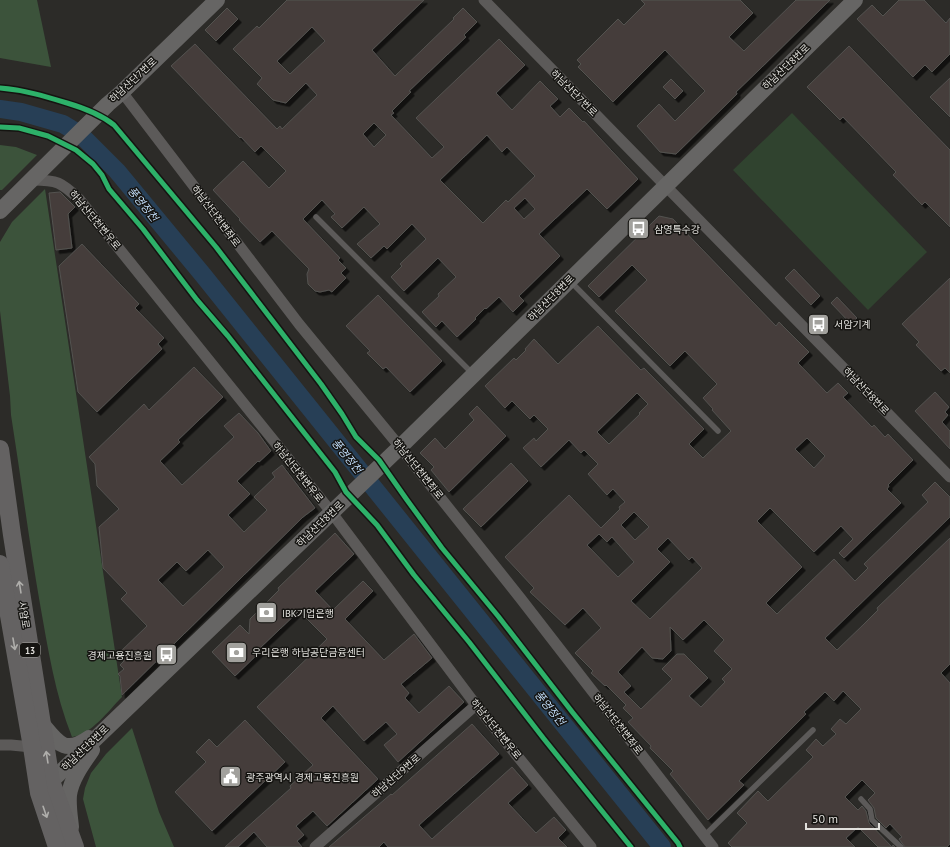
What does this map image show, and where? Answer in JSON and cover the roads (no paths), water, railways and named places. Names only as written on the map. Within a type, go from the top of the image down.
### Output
[{"type":"main road","name":"사암로","points":[[0,450],[42,724],[45,787]]},
{"type":"main road","name":"사암로","points":[[0,564],[32,747],[45,787],[68,844]]},
{"type":"street","name":"하남산단7번로","points":[[0,211],[108,104],[217,0]]},
{"type":"street","name":"하남산단7번로","points":[[484,0],[666,185]]},
{"type":"street","name":"하남산단8번로","points":[[45,787],[397,450],[855,0]]},
{"type":"street","name":"하남산단천변좌로","points":[[122,92],[397,450],[521,599],[713,847]]},
{"type":"street","name":"하남산단천변우로","points":[[32,180],[50,180],[58,182],[68,188],[79,199],[334,510],[476,705],[591,847]]},
{"type":"street","name":"하남산단8번로","points":[[666,185],[950,477]]},
{"type":"street","name":"하남산단9번로","points":[[315,847],[476,705]]},
{"type":"street","points":[[42,724],[60,743],[71,747],[79,745],[110,724]]},
{"type":"street","points":[[68,844],[69,795],[72,784],[81,766],[110,724]]},
{"type":"street","points":[[0,745],[32,747]]},
{"type":"lane","points":[[316,217],[473,375]]},
{"type":"lane","points":[[569,280],[718,431]]},
{"type":"lane","points":[[704,837],[813,730]]},
{"type":"lane","points":[[860,799],[870,809],[872,820],[900,847]]},
{"type":"waterway","name":"풍영정천","points":[[0,109],[21,112],[63,124],[81,135],[117,171],[203,275],[662,847]]},
{"type":"place","name":"삼영특수강","points":[[639,229]]},
{"type":"place","name":"서암기계","points":[[819,324]]},
{"type":"place","name":"IBK기업은행","points":[[267,613]]},
{"type":"place","name":"우리은행 하남공단금융센터","points":[[237,652]]},
{"type":"place","name":"경제고용진흥원","points":[[167,655]]},
{"type":"place","name":"광주광역시 경제고용진흥원","points":[[230,777]]}]
